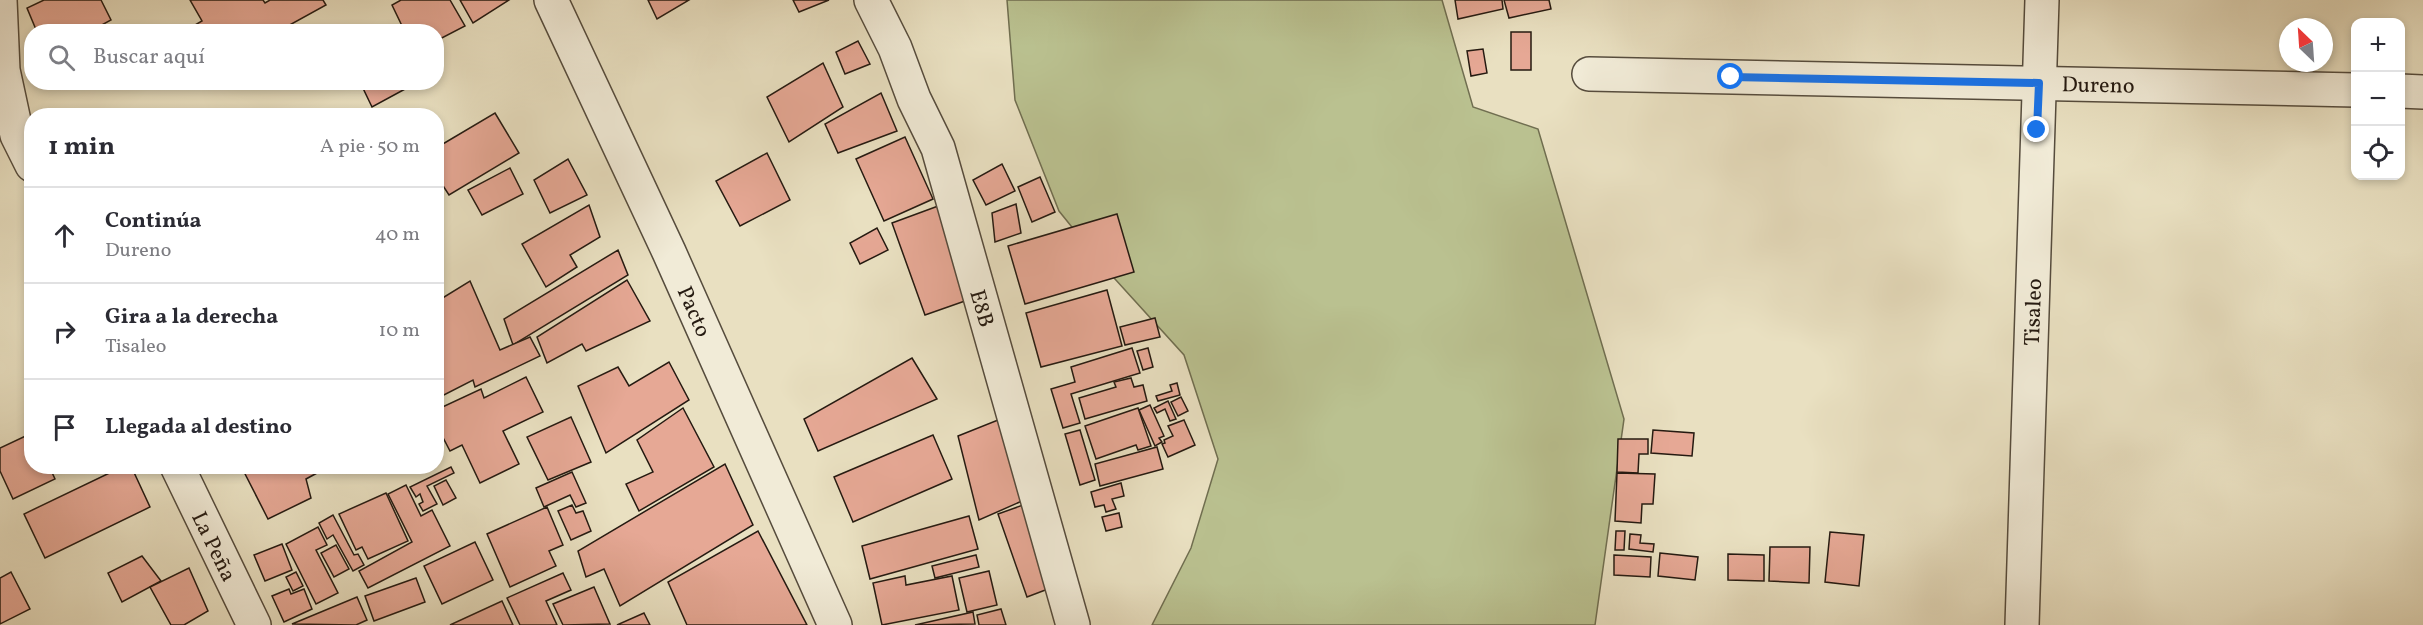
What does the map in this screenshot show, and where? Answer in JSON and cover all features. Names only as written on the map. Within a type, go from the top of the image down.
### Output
[{"type":"street","points":[[0,0],[3,70],[17,135],[24,149]]},
{"type":"street","name":"Pacto","points":[[551,0],[669,252],[835,625]]},
{"type":"street","name":"E8B","points":[[871,0],[896,48],[914,99],[938,148],[1073,625]]},
{"type":"street","name":"Tisaleo","points":[[2022,625],[2042,0]]},
{"type":"street","name":"Dureno","points":[[1589,74],[2351,90]]},
{"type":"street","points":[[2405,91],[2423,92]]},
{"type":"street","name":"La Peña","points":[[181,474],[254,625]]},
{"type":"green space","points":[[1007,0],[1442,0],[1473,107],[1538,129],[1624,419],[1595,625],[1152,625],[1191,548],[1218,459],[1184,355],[1105,268],[1059,211],[1015,100]]},
{"type":"building","points":[[44,0],[101,0],[111,20],[104,24],[34,24],[27,8]]},
{"type":"building","points":[[190,0],[263,0],[265,3],[270,0],[323,0],[326,5],[292,24],[197,24],[202,21]]},
{"type":"building","points":[[401,0],[450,0],[465,26],[444,37],[444,24],[401,24],[392,5]]},
{"type":"building","points":[[460,0],[509,0],[473,23]]},
{"type":"building","points":[[648,0],[689,0],[657,19]]},
{"type":"building","points":[[793,0],[829,0],[799,12]]},
{"type":"building","points":[[1455,0],[1502,0],[1503,9],[1458,19]]},
{"type":"building","points":[[1504,0],[1549,0],[1551,9],[1509,18]]},
{"type":"building","points":[[1511,32],[1531,32],[1531,70],[1511,70]]},
{"type":"building","points":[[858,41],[870,64],[845,74],[836,52]]},
{"type":"building","points":[[1483,49],[1487,73],[1471,76],[1467,51]]},
{"type":"building","points":[[823,63],[843,107],[789,142],[767,97]]},
{"type":"building","points":[[364,90],[403,90],[372,107]]},
{"type":"building","points":[[881,93],[897,131],[838,153],[825,124]]},
{"type":"building","points":[[495,113],[519,153],[449,195],[444,187],[444,143]]},
{"type":"building","points":[[905,137],[933,199],[884,221],[856,159]]},
{"type":"building","points":[[767,153],[790,200],[740,226],[716,181]]},
{"type":"building","points":[[568,159],[587,195],[550,213],[534,180]]},
{"type":"building","points":[[1002,164],[1015,191],[986,205],[973,180]]},
{"type":"building","points":[[510,168],[523,194],[482,215],[468,190]]},
{"type":"building","points":[[1040,177],[1055,212],[1032,222],[1018,187]]},
{"type":"building","points":[[949,202],[982,295],[925,315],[892,223]]},
{"type":"building","points":[[1016,204],[1021,233],[995,242],[992,213]]},
{"type":"building","points":[[589,205],[600,237],[570,255],[577,267],[546,287],[522,244]]},
{"type":"building","points":[[1117,214],[1134,272],[1025,304],[1008,246]]},
{"type":"building","points":[[877,228],[888,250],[860,264],[850,243]]},
{"type":"building","points":[[618,250],[628,275],[513,345],[504,319]]},
{"type":"building","points":[[627,280],[650,321],[586,351],[582,344],[547,363],[537,337]]},
{"type":"building","points":[[470,281],[500,350],[530,337],[540,356],[475,387],[473,380],[444,395],[444,297]]},
{"type":"building","points":[[1107,290],[1122,346],[1041,367],[1026,313]]},
{"type":"building","points":[[1155,318],[1160,337],[1125,345],[1120,327]]},
{"type":"building","points":[[1132,348],[1140,373],[1071,394],[1080,423],[1063,428],[1051,389],[1075,382],[1071,367]]},
{"type":"building","points":[[1148,348],[1153,367],[1143,370],[1137,351]]},
{"type":"building","points":[[912,358],[937,399],[818,451],[804,419]]},
{"type":"building","points":[[669,362],[689,400],[606,453],[578,386],[618,367],[629,386]]},
{"type":"building","points":[[526,377],[543,412],[503,431],[519,464],[480,483],[462,445],[450,451],[444,439],[444,406],[481,389],[484,398]]},
{"type":"building","points":[[1131,378],[1134,387],[1143,385],[1147,401],[1085,419],[1079,398],[1116,387],[1114,382]]},
{"type":"building","points":[[1177,383],[1180,395],[1158,401],[1156,396],[1172,391],[1170,385]]},
{"type":"building","points":[[1181,397],[1188,411],[1178,416],[1171,402]]},
{"type":"building","points":[[1168,401],[1176,419],[1170,421],[1165,409],[1157,413],[1154,408]]},
{"type":"building","points":[[1150,405],[1164,436],[1159,438],[1162,442],[1155,446],[1139,410]]},
{"type":"building","points":[[683,408],[714,467],[639,511],[626,484],[653,472],[637,440]]},
{"type":"building","points":[[1138,408],[1151,446],[1138,450],[1136,445],[1096,459],[1085,426]]},
{"type":"building","points":[[571,417],[591,462],[548,480],[527,437]]},
{"type":"building","points":[[1003,418],[1022,501],[979,520],[958,436]]},
{"type":"building","points":[[1184,420],[1195,445],[1168,457],[1162,444],[1165,443],[1164,440],[1173,436],[1168,426]]},
{"type":"building","points":[[1080,430],[1095,480],[1080,485],[1065,434]]},
{"type":"building","points":[[1653,430],[1694,433],[1692,456],[1651,453]]},
{"type":"building","points":[[933,435],[952,479],[853,522],[834,477]]},
{"type":"building","points":[[24,437],[24,474],[53,474],[55,479],[13,499],[0,471],[0,448]]},
{"type":"building","points":[[1618,439],[1648,439],[1648,454],[1639,454],[1638,473],[1617,472]]},
{"type":"building","points":[[1157,447],[1163,469],[1100,486],[1095,464]]},
{"type":"building","points":[[725,464],[753,525],[620,606],[604,569],[586,577],[578,551]]},
{"type":"building","points":[[451,467],[454,473],[427,486],[437,504],[423,511],[419,504],[423,502],[420,494],[416,497],[410,487],[437,474],[444,474],[444,470]]},
{"type":"building","points":[[572,472],[586,503],[576,507],[570,495],[544,507],[536,488]]},
{"type":"building","points":[[1617,473],[1655,474],[1653,504],[1642,504],[1641,523],[1615,521]]},
{"type":"building","points":[[107,474],[135,474],[150,507],[45,558],[24,514]]},
{"type":"building","points":[[245,474],[315,474],[306,479],[311,498],[268,519]]},
{"type":"building","points":[[446,480],[456,498],[443,505],[434,486]]},
{"type":"building","points":[[1121,483],[1124,496],[1112,499],[1116,509],[1106,512],[1104,505],[1095,507],[1091,492]]},
{"type":"building","points":[[406,485],[421,516],[432,510],[450,546],[368,588],[359,571],[412,542],[388,494]]},
{"type":"building","points":[[386,493],[408,541],[368,559],[362,547],[356,550],[339,514]]},
{"type":"building","points":[[1040,499],[1069,581],[1027,597],[998,514]]},
{"type":"building","points":[[572,505],[576,513],[583,511],[591,531],[571,540],[558,511]]},
{"type":"building","points":[[547,507],[563,545],[549,551],[556,566],[510,587],[487,534]]},
{"type":"building","points":[[1119,513],[1122,527],[1106,531],[1102,517]]},
{"type":"building","points":[[333,515],[354,555],[358,554],[364,565],[353,571],[333,535],[327,539],[319,523]]},
{"type":"building","points":[[969,516],[978,549],[870,579],[862,546]]},
{"type":"building","points":[[318,527],[327,545],[316,550],[338,593],[316,604],[286,544]]},
{"type":"building","points":[[758,531],[807,625],[687,625],[668,582]]},
{"type":"building","points":[[1616,531],[1625,531],[1624,550],[1615,550]]},
{"type":"building","points":[[1830,532],[1864,535],[1859,586],[1825,582]]},
{"type":"building","points":[[1630,534],[1641,535],[1640,543],[1654,544],[1653,552],[1629,549]]},
{"type":"building","points":[[475,542],[493,580],[442,604],[424,566]]},
{"type":"building","points":[[282,544],[292,570],[265,581],[254,555]]},
{"type":"building","points":[[336,545],[349,569],[334,577],[321,553]]},
{"type":"building","points":[[1770,547],[1810,547],[1809,583],[1769,581]]},
{"type":"building","points":[[1660,553],[1698,557],[1695,580],[1658,576]]},
{"type":"building","points":[[1728,554],[1764,555],[1764,581],[1728,580]]},
{"type":"building","points":[[976,555],[979,567],[935,578],[932,566]]},
{"type":"building","points":[[1614,555],[1651,557],[1650,577],[1614,575]]},
{"type":"building","points":[[142,556],[161,581],[122,602],[108,573]]},
{"type":"building","points":[[189,568],[208,611],[184,625],[171,625],[150,587]]},
{"type":"building","points":[[989,571],[997,605],[967,612],[959,578]]},
{"type":"building","points":[[11,572],[30,609],[0,624],[0,578]]},
{"type":"building","points":[[296,572],[303,586],[293,591],[286,577]]},
{"type":"building","points":[[563,573],[571,590],[546,601],[557,625],[520,625],[507,598]]},
{"type":"building","points":[[905,576],[906,585],[952,576],[959,610],[882,625],[873,583]]},
{"type":"building","points":[[416,578],[425,602],[374,621],[365,596]]},
{"type":"building","points":[[594,587],[610,624],[563,625],[553,604]]},
{"type":"building","points":[[289,589],[291,594],[304,589],[312,609],[284,622],[272,596]]},
{"type":"building","points":[[357,597],[367,620],[356,625],[292,624]]},
{"type":"building","points":[[502,601],[513,625],[450,625]]},
{"type":"building","points":[[1001,609],[1006,625],[979,625],[977,615]]},
{"type":"building","points":[[973,612],[975,624],[915,625]]},
{"type":"building","points":[[644,613],[650,625],[617,625]]},
{"type":"route","points":[[1731,77],[2039,83],[2037,130]]}]
